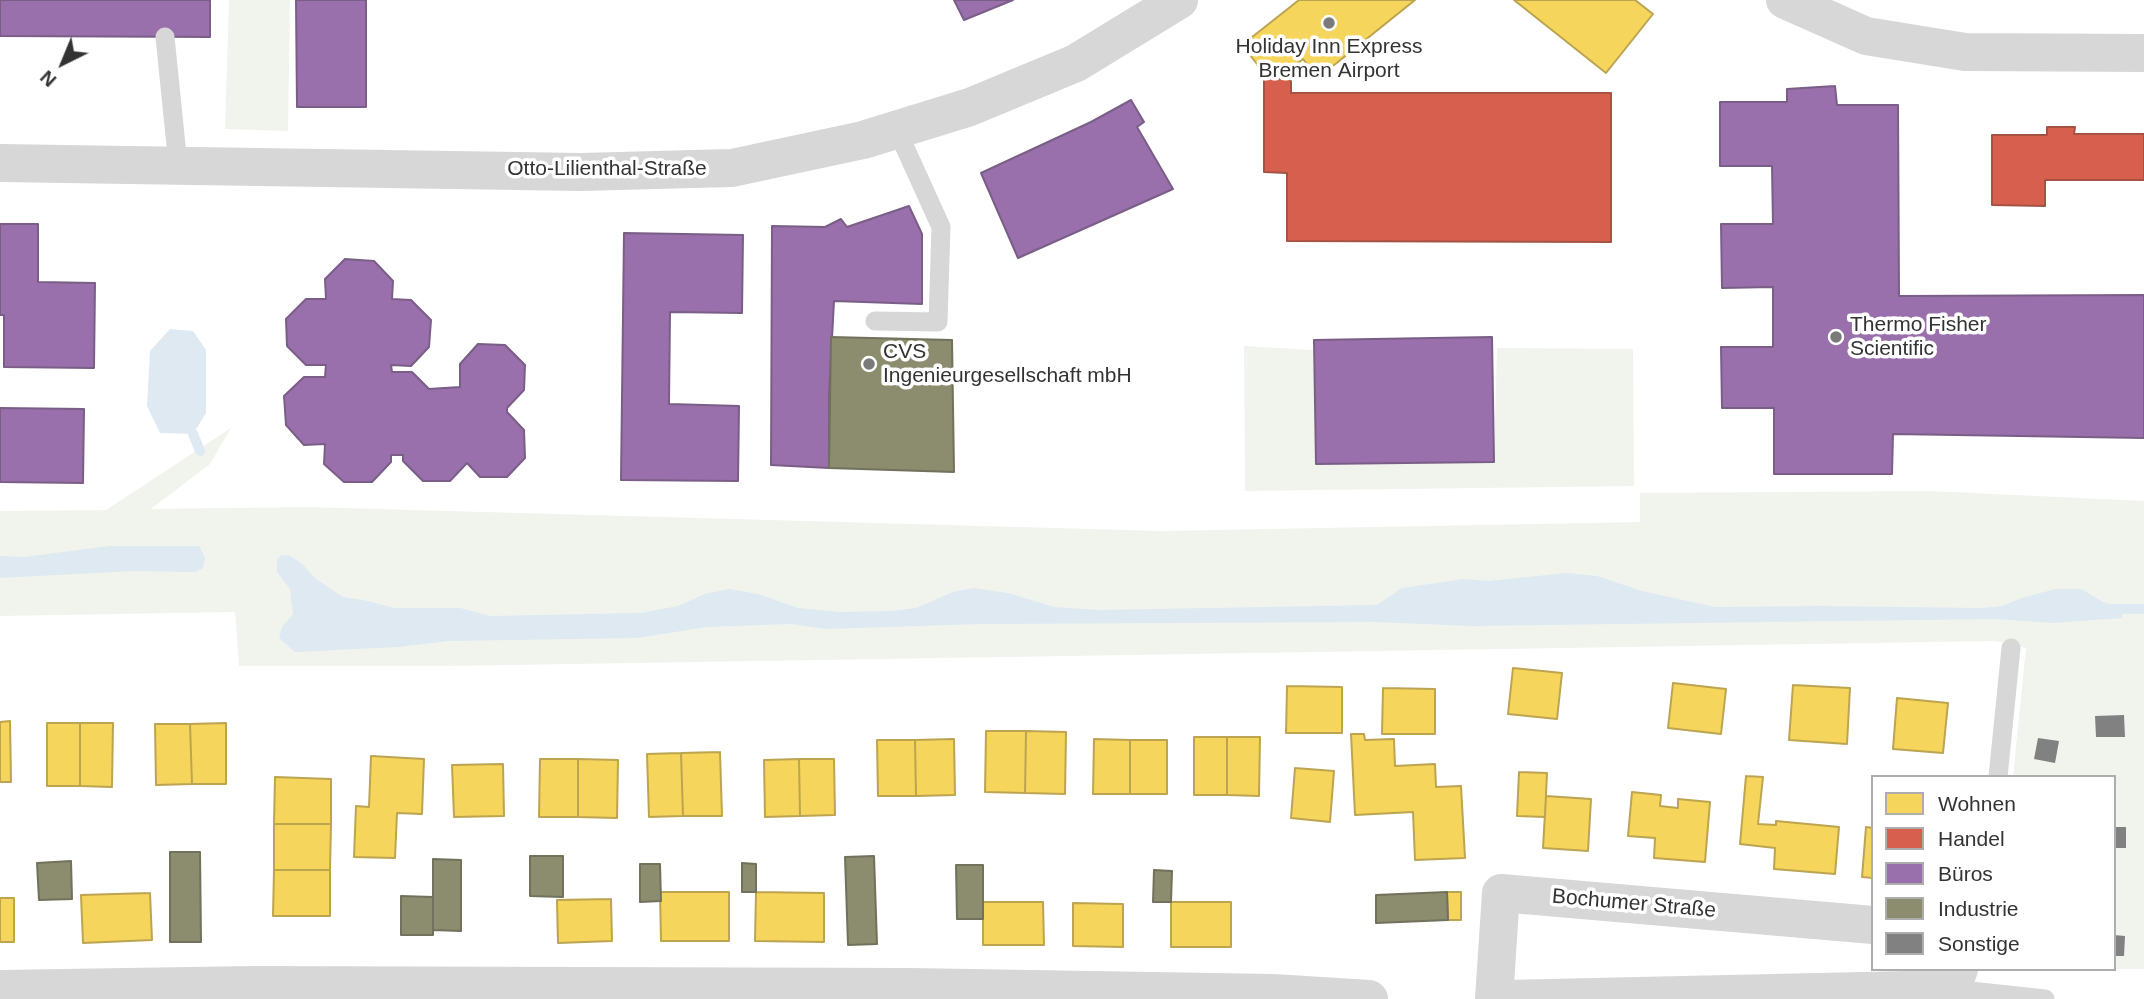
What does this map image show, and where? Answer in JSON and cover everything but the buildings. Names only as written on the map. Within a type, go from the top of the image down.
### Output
[{"type":"street","name":"Otto-Lilienthal-Straße","points":[[0,163],[580,172],[732,169],[863,140],[970,107],[1076,63],[1179,0]]},
{"type":"street","points":[[1785,0],[1866,36],[1965,52],[2144,53]]},
{"type":"street","name":"Bochumer Straße","points":[[1494,999],[1500,893],[1871,925]]},
{"type":"street","points":[[1504,999],[1955,979]]},
{"type":"street","points":[[0,989],[145,994],[294,985],[910,986],[1273,993],[1369,999]]},
{"type":"lane","points":[[165,37],[178,165]]},
{"type":"lane","points":[[875,321],[938,322],[941,227],[897,130]]},
{"type":"lane","points":[[1998,775],[2011,648]]},
{"type":"lane","points":[[1955,979],[2045,999]]},
{"type":"shaded area","points":[[229,0],[290,0],[288,131],[225,129]]},
{"type":"shaded area","points":[[170,329],[193,331],[206,350],[206,413],[193,434],[160,433],[147,406],[150,351]]},
{"type":"shaded area","points":[[1244,346],[1313,350],[1317,464],[1494,462],[1497,348],[1633,349],[1634,486],[1245,491]]},
{"type":"shaded area","points":[[231,428],[210,464],[151,509],[306,507],[1162,531],[1640,522],[1640,493],[1930,491],[2144,501],[2144,969],[2116,969],[2116,775],[2013,775],[2026,648],[1996,641],[448,666],[239,666],[235,612],[0,616],[0,511],[106,510]]},
{"type":"shaded area","points":[[110,546],[199,546],[205,558],[203,568],[195,572],[133,571],[0,578],[0,556],[24,557]]},
{"type":"shaded area","points":[[281,555],[290,556],[301,563],[316,579],[343,597],[395,608],[460,608],[490,616],[641,613],[678,606],[705,594],[729,589],[758,594],[798,608],[840,612],[916,608],[953,592],[973,588],[1008,593],[1054,607],[1098,610],[1377,605],[1402,588],[1464,579],[1489,581],[1567,573],[1597,576],[1642,591],[1715,607],[1982,608],[2002,606],[2055,589],[2081,589],[2122,609],[2122,618],[2053,623],[1995,619],[1472,626],[1375,622],[981,624],[826,629],[791,624],[707,627],[637,638],[449,641],[398,647],[295,652],[279,638],[282,627],[293,614],[290,589],[277,572],[277,561]]},
{"type":"waterway","points":[[193,434],[200,451]]},
{"type":"waterway","points":[[2111,609],[2144,609]]},
{"type":"place","name":"Holiday Inn Express Bremen Airport","points":[[1329,23]]},
{"type":"place","name":"Thermo Fisher Scientific","points":[[1836,337]]},
{"type":"place","name":"CVS Ingenieurgesellschaft mbH","points":[[869,364]]}]
